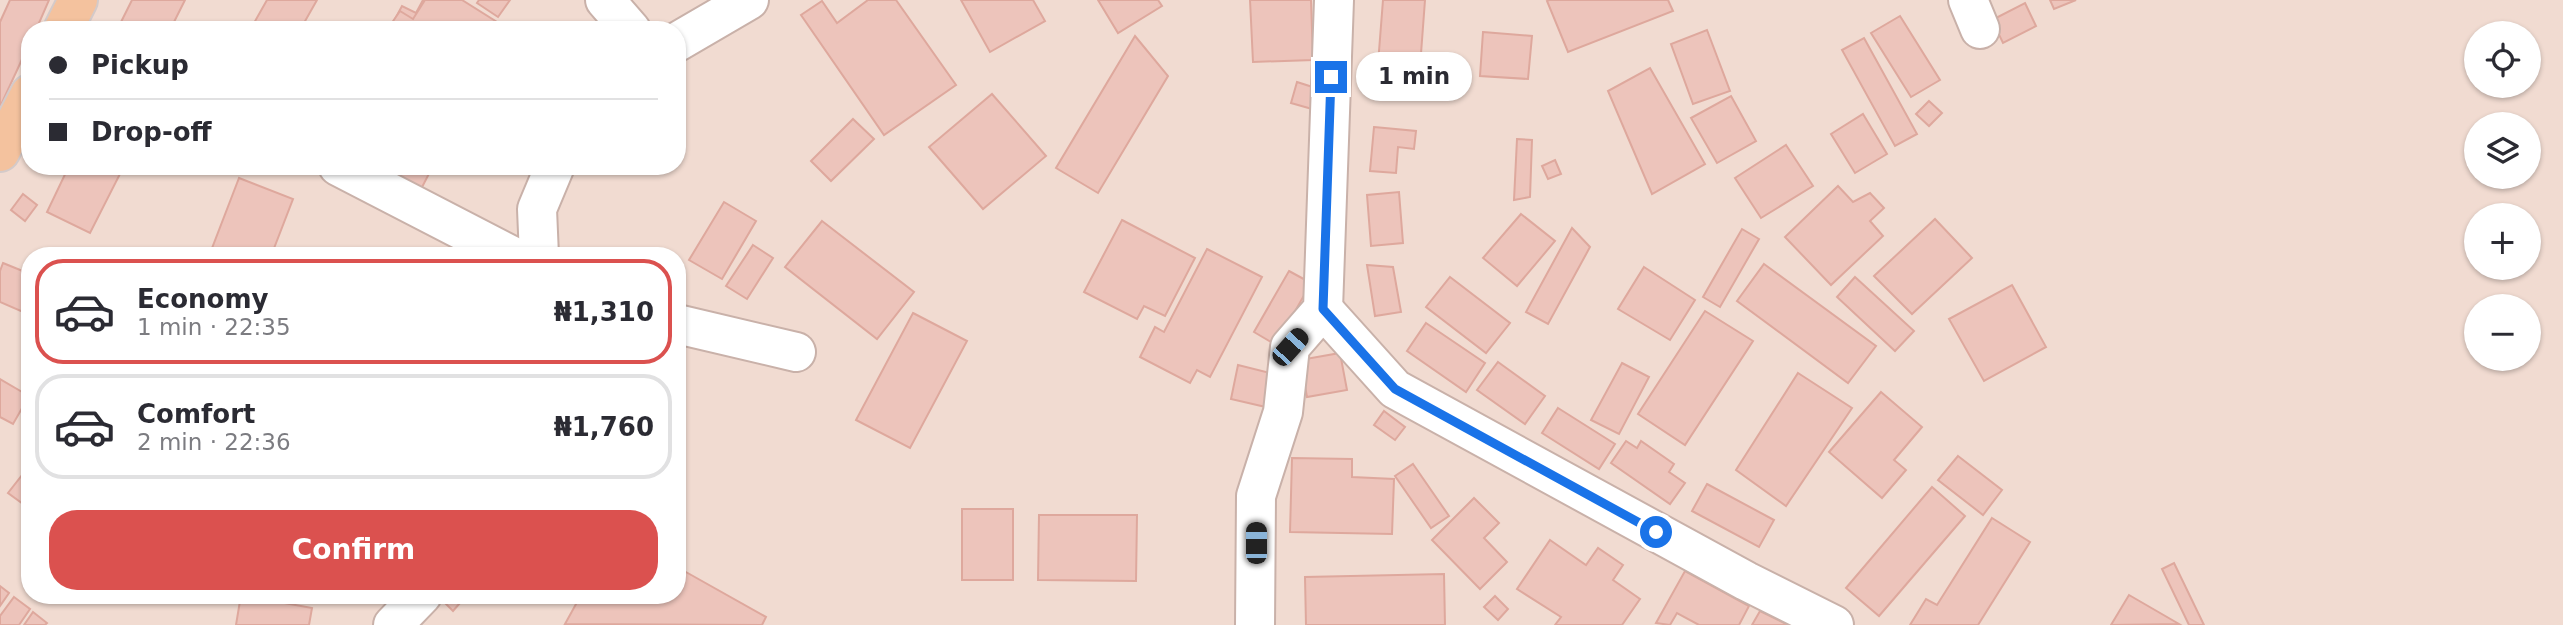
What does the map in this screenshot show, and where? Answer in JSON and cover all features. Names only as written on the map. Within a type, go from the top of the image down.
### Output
[{"type":"main road","points":[[0,152],[21,111]]},
{"type":"street","points":[[605,0],[623,21]]},
{"type":"street","points":[[686,37],[749,0]]},
{"type":"street","points":[[1255,625],[1256,496],[1283,412],[1290,347],[1323,309],[1334,0]]},
{"type":"street","points":[[355,175],[495,247]]},
{"type":"street","points":[[539,247],[537,209],[551,175]]},
{"type":"street","points":[[1323,309],[1395,389],[1746,581],[1834,625]]},
{"type":"street","points":[[686,326],[796,352]]},
{"type":"street","points":[[393,625],[413,604]]},
{"type":"shaded area","points":[[0,0],[2563,0],[2563,625],[0,625]]},
{"type":"building","points":[[10,0],[49,0],[40,21],[21,21],[21,62],[0,107],[0,22]]},
{"type":"building","points":[[132,0],[185,0],[174,21],[122,21]]},
{"type":"building","points":[[267,0],[317,0],[305,21],[255,21]]},
{"type":"building","points":[[423,0],[445,0],[484,21],[394,21],[402,6],[416,13]]},
{"type":"building","points":[[425,0],[462,0],[495,21],[393,21],[400,11],[413,19]]},
{"type":"building","points":[[479,0],[510,0],[498,17],[477,3]]},
{"type":"building","points":[[868,0],[896,0],[956,85],[884,135],[801,15],[822,1],[837,23]]},
{"type":"building","points":[[961,0],[1033,0],[1045,21],[990,52]]},
{"type":"building","points":[[1098,0],[1158,0],[1162,6],[1118,33]]},
{"type":"building","points":[[1250,0],[1311,0],[1313,60],[1253,62]]},
{"type":"building","points":[[1383,0],[1425,0],[1420,67],[1378,64]]},
{"type":"building","points":[[1668,0],[1673,11],[1568,52],[1547,1]]},
{"type":"building","points":[[2050,0],[2076,0],[2054,9]]},
{"type":"building","points":[[2025,3],[2036,26],[2003,43],[1992,20]]},
{"type":"building","points":[[1900,16],[1940,80],[1911,97],[1871,33]]},
{"type":"building","points":[[1707,30],[1730,91],[1693,104],[1671,44]]},
{"type":"building","points":[[1483,32],[1532,36],[1528,79],[1480,76]]},
{"type":"building","points":[[1135,36],[1168,76],[1098,193],[1056,168]]},
{"type":"building","points":[[1864,38],[1917,134],[1895,146],[1842,50]]},
{"type":"building","points":[[1650,68],[1705,164],[1652,194],[1608,91]]},
{"type":"building","points":[[1297,82],[1325,91],[1319,111],[1291,103]]},
{"type":"building","points":[[992,94],[1046,156],[983,209],[929,147]]},
{"type":"building","points":[[1731,96],[1756,141],[1717,163],[1691,118]]},
{"type":"building","points":[[1929,101],[1942,113],[1929,126],[1916,114]]},
{"type":"building","points":[[1863,114],[1887,154],[1855,173],[1831,134]]},
{"type":"building","points":[[853,119],[874,139],[831,181],[811,161]]},
{"type":"building","points":[[1374,127],[1416,131],[1414,149],[1398,147],[1396,173],[1370,171]]},
{"type":"building","points":[[1517,139],[1532,140],[1530,197],[1514,200]]},
{"type":"building","points":[[1786,145],[1813,186],[1761,218],[1735,178]]},
{"type":"building","points":[[1555,160],[1561,174],[1548,179],[1542,166]]},
{"type":"building","points":[[65,175],[119,175],[90,233],[47,212]]},
{"type":"building","points":[[384,175],[428,175],[419,193]]},
{"type":"building","points":[[239,178],[293,199],[274,247],[212,247]]},
{"type":"building","points":[[1838,186],[1853,202],[1870,193],[1884,208],[1870,221],[1883,236],[1831,285],[1785,237]]},
{"type":"building","points":[[1399,192],[1403,243],[1371,246],[1367,195]]},
{"type":"building","points":[[23,194],[37,205],[25,221],[11,210]]},
{"type":"building","points":[[724,202],[756,221],[722,279],[689,260]]},
{"type":"building","points":[[1521,214],[1555,241],[1517,286],[1483,258]]},
{"type":"building","points":[[1935,219],[1972,258],[1912,314],[1874,276]]},
{"type":"building","points":[[1122,220],[1195,258],[1165,316],[1144,306],[1137,319],[1084,292]]},
{"type":"building","points":[[822,221],[914,292],[877,339],[785,267]]},
{"type":"building","points":[[1572,228],[1590,247],[1548,324],[1526,312]]},
{"type":"building","points":[[1742,229],[1759,239],[1720,307],[1703,297]]},
{"type":"building","points":[[753,245],[773,258],[747,299],[726,286]]},
{"type":"building","points":[[1207,249],[1262,277],[1210,377],[1197,370],[1190,383],[1140,357],[1155,327],[1164,332]]},
{"type":"building","points":[[3,263],[21,270],[21,311],[0,302],[0,271]]},
{"type":"building","points":[[1764,264],[1876,346],[1848,383],[1737,301]]},
{"type":"building","points":[[1367,265],[1393,267],[1401,312],[1375,316]]},
{"type":"building","points":[[1644,267],[1695,300],[1670,340],[1618,309]]},
{"type":"building","points":[[1289,271],[1311,283],[1276,345],[1254,332]]},
{"type":"building","points":[[1450,277],[1510,323],[1486,353],[1426,307]]},
{"type":"building","points":[[1855,277],[1914,331],[1895,351],[1837,297]]},
{"type":"building","points":[[2012,285],[2046,347],[1984,381],[1949,319]]},
{"type":"building","points":[[1705,311],[1753,341],[1685,445],[1638,414]]},
{"type":"building","points":[[913,313],[967,341],[910,448],[856,420]]},
{"type":"building","points":[[1426,323],[1485,363],[1466,392],[1407,351]]},
{"type":"building","points":[[1340,353],[1347,390],[1307,397],[1300,360]]},
{"type":"building","points":[[1498,362],[1545,396],[1525,424],[1477,390]]},
{"type":"building","points":[[1622,363],[1649,377],[1619,434],[1591,420]]},
{"type":"building","points":[[1238,365],[1278,375],[1270,408],[1231,399]]},
{"type":"building","points":[[1798,373],[1852,408],[1786,506],[1736,470]]},
{"type":"building","points":[[0,379],[21,391],[21,410],[13,424],[0,417]]},
{"type":"building","points":[[1881,392],[1922,427],[1894,460],[1906,470],[1882,498],[1829,452]]},
{"type":"building","points":[[1558,408],[1615,444],[1599,469],[1542,433]]},
{"type":"building","points":[[1384,411],[1405,427],[1395,440],[1374,425]]},
{"type":"building","points":[[1626,441],[1637,448],[1641,441],[1674,464],[1669,472],[1685,483],[1670,504],[1611,463]]},
{"type":"building","points":[[1958,456],[2002,490],[1983,515],[1938,480]]},
{"type":"building","points":[[1292,458],[1352,459],[1352,477],[1394,479],[1392,534],[1290,532]]},
{"type":"building","points":[[1413,464],[1449,516],[1431,528],[1395,476]]},
{"type":"building","points":[[21,476],[21,502],[8,493]]},
{"type":"building","points":[[1707,484],[1774,520],[1759,547],[1692,511]]},
{"type":"building","points":[[1932,487],[1965,516],[1879,616],[1846,588]]},
{"type":"building","points":[[1474,498],[1499,523],[1484,538],[1507,562],[1480,589],[1432,540]]},
{"type":"building","points":[[962,509],[1013,509],[1013,580],[962,580]]},
{"type":"building","points":[[1039,515],[1137,515],[1136,581],[1038,580]]},
{"type":"building","points":[[1992,518],[2030,542],[1978,625],[1910,625],[1926,599],[1937,605]]},
{"type":"building","points":[[1550,540],[1586,565],[1598,548],[1623,565],[1613,580],[1640,599],[1622,625],[1555,625],[1561,617],[1517,589]]},
{"type":"building","points":[[2174,563],[2204,625],[2189,625],[2162,569]]},
{"type":"building","points":[[1685,571],[1749,606],[1739,625],[1699,625],[1677,613],[1670,625],[1656,623]]},
{"type":"building","points":[[686,572],[766,617],[762,625],[565,624],[576,604],[686,604]]},
{"type":"building","points":[[1444,574],[1445,625],[1306,625],[1305,577]]},
{"type":"building","points":[[0,586],[9,593],[0,606]]},
{"type":"building","points":[[2129,595],[2179,624],[2111,625]]},
{"type":"building","points":[[1495,596],[1508,609],[1498,620],[1484,607]]},
{"type":"building","points":[[14,597],[30,609],[19,625],[0,625],[0,616]]},
{"type":"building","points":[[240,604],[290,604],[312,608],[309,625],[236,625]]},
{"type":"building","points":[[446,604],[459,604],[453,611]]},
{"type":"building","points":[[1760,611],[1788,625],[1752,625]]},
{"type":"building","points":[[33,612],[47,623],[24,625]]},
{"type":"route","points":[[1331,77],[1323,309],[1395,389],[1656,532]]}]
